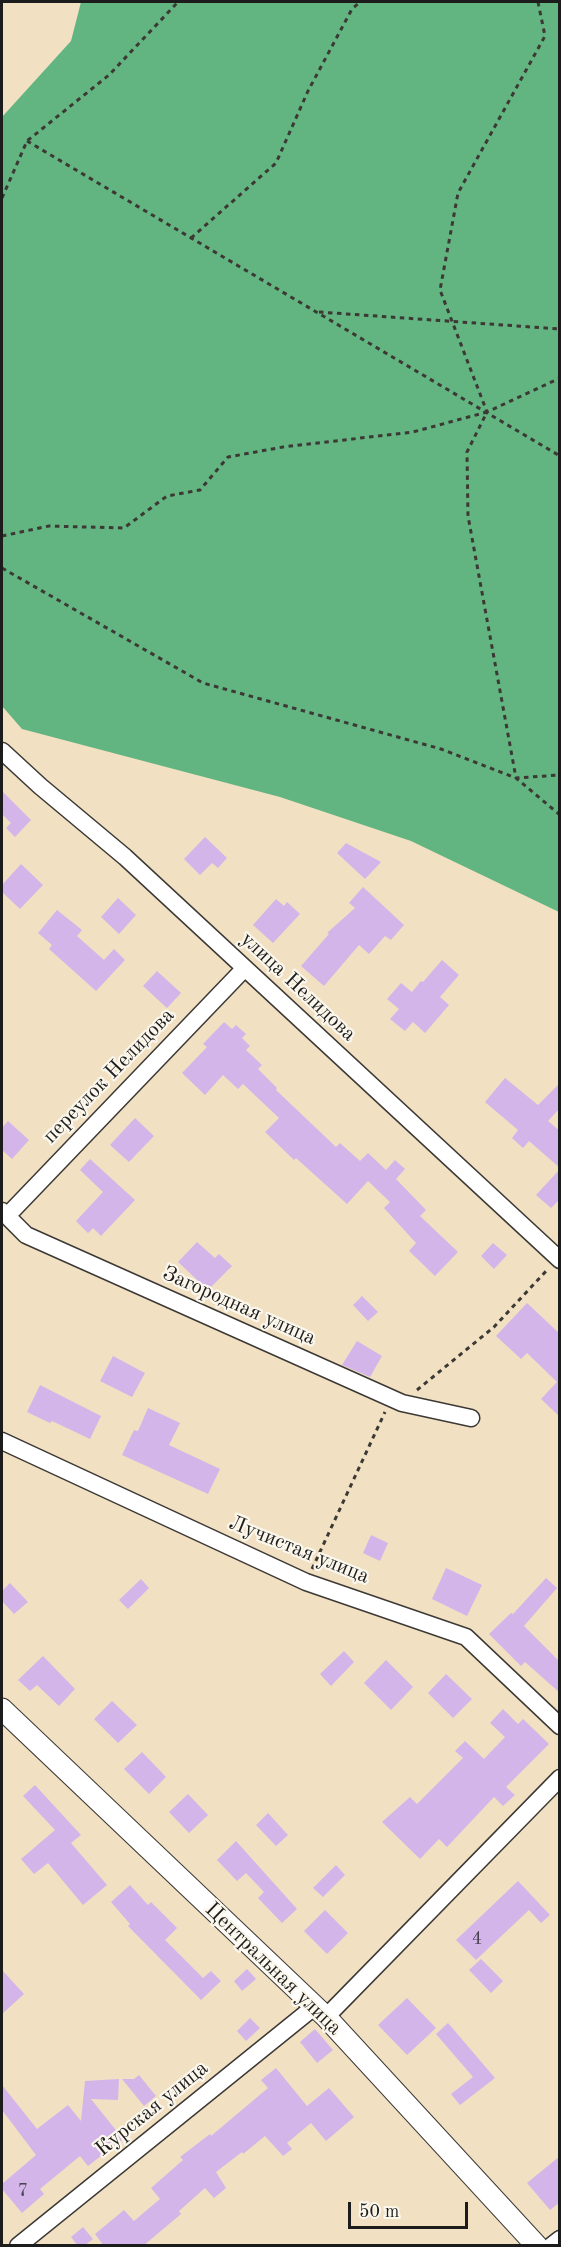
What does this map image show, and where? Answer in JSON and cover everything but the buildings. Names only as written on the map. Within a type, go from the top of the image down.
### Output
[{"type":"street","name":"улица Нелидова","points":[[2,751],[40,786],[125,856],[244,969],[560,1260]]},
{"type":"street","name":"переулок Нелидова","points":[[4,1213],[244,969]]},
{"type":"street","name":"Загородная улица","points":[[4,1213],[26,1235],[402,1403],[471,1418]]},
{"type":"street","name":"Лучистая улица","points":[[2,1441],[306,1582],[466,1637],[560,1726]]},
{"type":"street","name":"Центральная улица","points":[[2,1709],[320,2012],[540,2244]]},
{"type":"street","name":"Курская улица","points":[[18,2246],[320,2012],[560,1778]]},
{"type":"street","points":[[540,2244],[560,2239]]},
{"type":"path","points":[[2,198],[27,141],[109,75],[178,2]]},
{"type":"path","points":[[191,238],[276,163],[309,91],[352,9],[360,2]]},
{"type":"path","points":[[516,778],[468,516],[467,452],[487,412],[440,290],[458,193],[545,36],[538,2]]},
{"type":"path","points":[[27,141],[560,456]]},
{"type":"path","points":[[317,312],[560,329]]},
{"type":"path","points":[[2,536],[49,526],[124,528],[167,496],[201,490],[228,457],[283,447],[413,432],[487,412],[560,378]]},
{"type":"path","points":[[2,568],[202,683],[441,749],[516,778],[560,815]]},
{"type":"path","points":[[516,778],[560,775]]},
{"type":"green space","points":[[81,2],[559,2],[559,912],[411,841],[280,797],[22,729],[2,706],[2,117],[71,41]]}]
